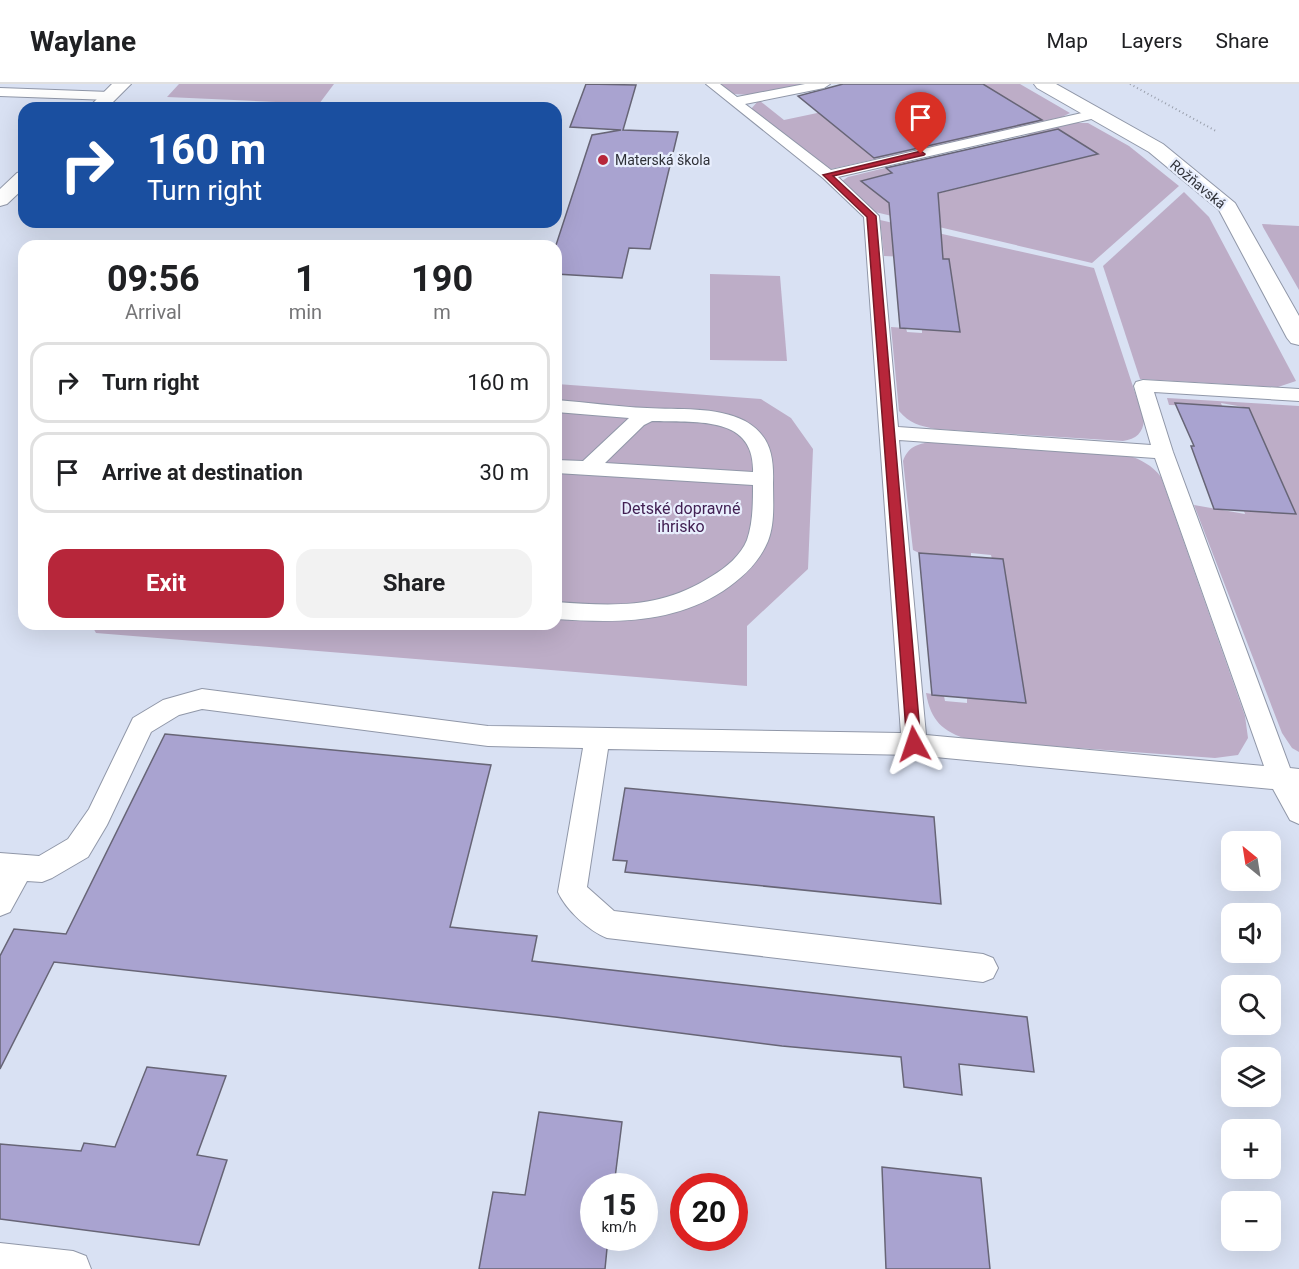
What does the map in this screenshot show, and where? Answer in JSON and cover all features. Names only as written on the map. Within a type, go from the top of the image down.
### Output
[{"type":"street","name":"Rožňavská","points":[[1043,84],[1156,148],[1228,207],[1299,338]]},
{"type":"street","points":[[0,200],[18,183]]},
{"type":"lane","points":[[712,84],[828,175],[871,216],[914,744]]},
{"type":"lane","points":[[734,102],[824,84]]},
{"type":"lane","points":[[0,92],[110,96]]},
{"type":"lane","points":[[828,175],[1095,114]]},
{"type":"lane","points":[[1299,395],[1143,386],[1163,452],[1290,779],[1299,812]]},
{"type":"lane","points":[[562,407],[720,419],[735,423],[754,435],[763,448],[764,479],[759,535],[752,553],[732,573],[704,594],[662,609],[615,615],[562,611]]},
{"type":"lane","points":[[588,468],[637,421],[650,414]]},
{"type":"lane","points":[[889,433],[1163,452]]},
{"type":"lane","points":[[562,466],[764,479]]},
{"type":"lane","points":[[0,903],[10,867],[42,869],[78,848],[98,817],[142,724],[172,707],[202,699],[488,736],[914,744],[1290,779]]},
{"type":"lane","points":[[597,738],[572,892],[607,924],[983,968]]},
{"type":"lane","points":[[0,1261],[73,1269]]},
{"type":"path","points":[[1130,84],[1216,131]]},
{"type":"green space","points":[[179,84],[334,84],[320,102],[167,97]]},
{"type":"green space","points":[[720,84],[804,84],[751,95],[733,94]]},
{"type":"green space","points":[[955,84],[1020,84],[1070,113],[1062,117],[831,169],[751,109],[758,101],[786,95],[760,101],[784,120]]},
{"type":"green space","points":[[1073,123],[1088,123],[1129,146],[1179,186],[1092,263],[875,212],[842,181],[848,177],[885,168],[892,173],[861,181],[892,205],[1097,154],[1063,133],[1035,139],[1027,134]]},
{"type":"green space","points":[[1184,192],[1209,217],[1296,381],[1278,387],[1140,379],[1103,266]]},
{"type":"green space","points":[[880,220],[1094,268],[1144,420],[1140,432],[1132,439],[1123,441],[935,429],[907,418],[899,411],[891,327],[906,328],[907,332],[922,333],[922,329],[960,331],[949,260],[943,259],[942,255],[929,258],[884,256]]},
{"type":"green space","points":[[1262,224],[1299,226],[1299,290],[1263,227]]},
{"type":"green space","points":[[710,274],[780,276],[787,361],[710,360]]},
{"type":"green space","name":"Detské dopravné ihrisko","points":[[562,384],[761,399],[791,418],[813,449],[808,569],[747,626],[747,686],[96,633],[94,630],[562,630]]},
{"type":"green space","points":[[1167,398],[1299,406],[1299,752],[1292,748],[1282,733],[1194,505],[1245,514],[1244,511],[1296,513],[1249,408],[1221,403],[1222,406],[1169,405]]},
{"type":"green space","points":[[931,442],[1128,455],[1146,463],[1158,473],[1245,716],[1248,738],[1238,755],[1215,758],[969,740],[952,733],[939,724],[931,711],[926,693],[944,696],[945,701],[967,703],[967,698],[1026,703],[991,555],[971,553],[971,557],[919,553],[913,550],[903,461],[914,447]]},
{"type":"building","points":[[586,84],[636,85],[623,130],[678,132],[650,249],[629,248],[622,278],[562,274],[562,240],[558,240],[592,135],[621,130],[570,127]]},
{"type":"building","points":[[843,84],[983,84],[1042,120],[874,158],[798,96]]},
{"type":"building","points":[[1058,129],[1098,154],[938,193],[943,259],[949,259],[960,332],[900,328],[889,203],[861,181],[892,173],[886,168]]},
{"type":"building","points":[[1175,403],[1249,408],[1296,514],[1214,509],[1191,446],[1194,446]]},
{"type":"building","points":[[919,553],[1003,559],[1026,703],[932,695]]},
{"type":"building","points":[[165,734],[491,765],[450,927],[537,936],[532,961],[1027,1017],[1034,1072],[959,1064],[962,1095],[904,1087],[901,1057],[782,1046],[555,1017],[54,962],[0,1069],[0,956],[14,929],[66,934]]},
{"type":"building","points":[[625,788],[934,817],[941,904],[625,872],[627,861],[613,860]]},
{"type":"building","points":[[147,1067],[226,1076],[197,1155],[227,1160],[199,1245],[0,1219],[0,1144],[81,1151],[84,1143],[115,1147]]},
{"type":"building","points":[[539,1112],[622,1122],[616,1173],[580,1173],[580,1251],[607,1251],[605,1269],[479,1269],[493,1192],[525,1195]]},
{"type":"building","points":[[882,1167],[981,1178],[990,1269],[886,1269]]},
{"type":"place","name":"Materská škola","points":[[603,160]]},
{"type":"route","points":[[914,744],[871,216],[828,175],[921,154]]}]
